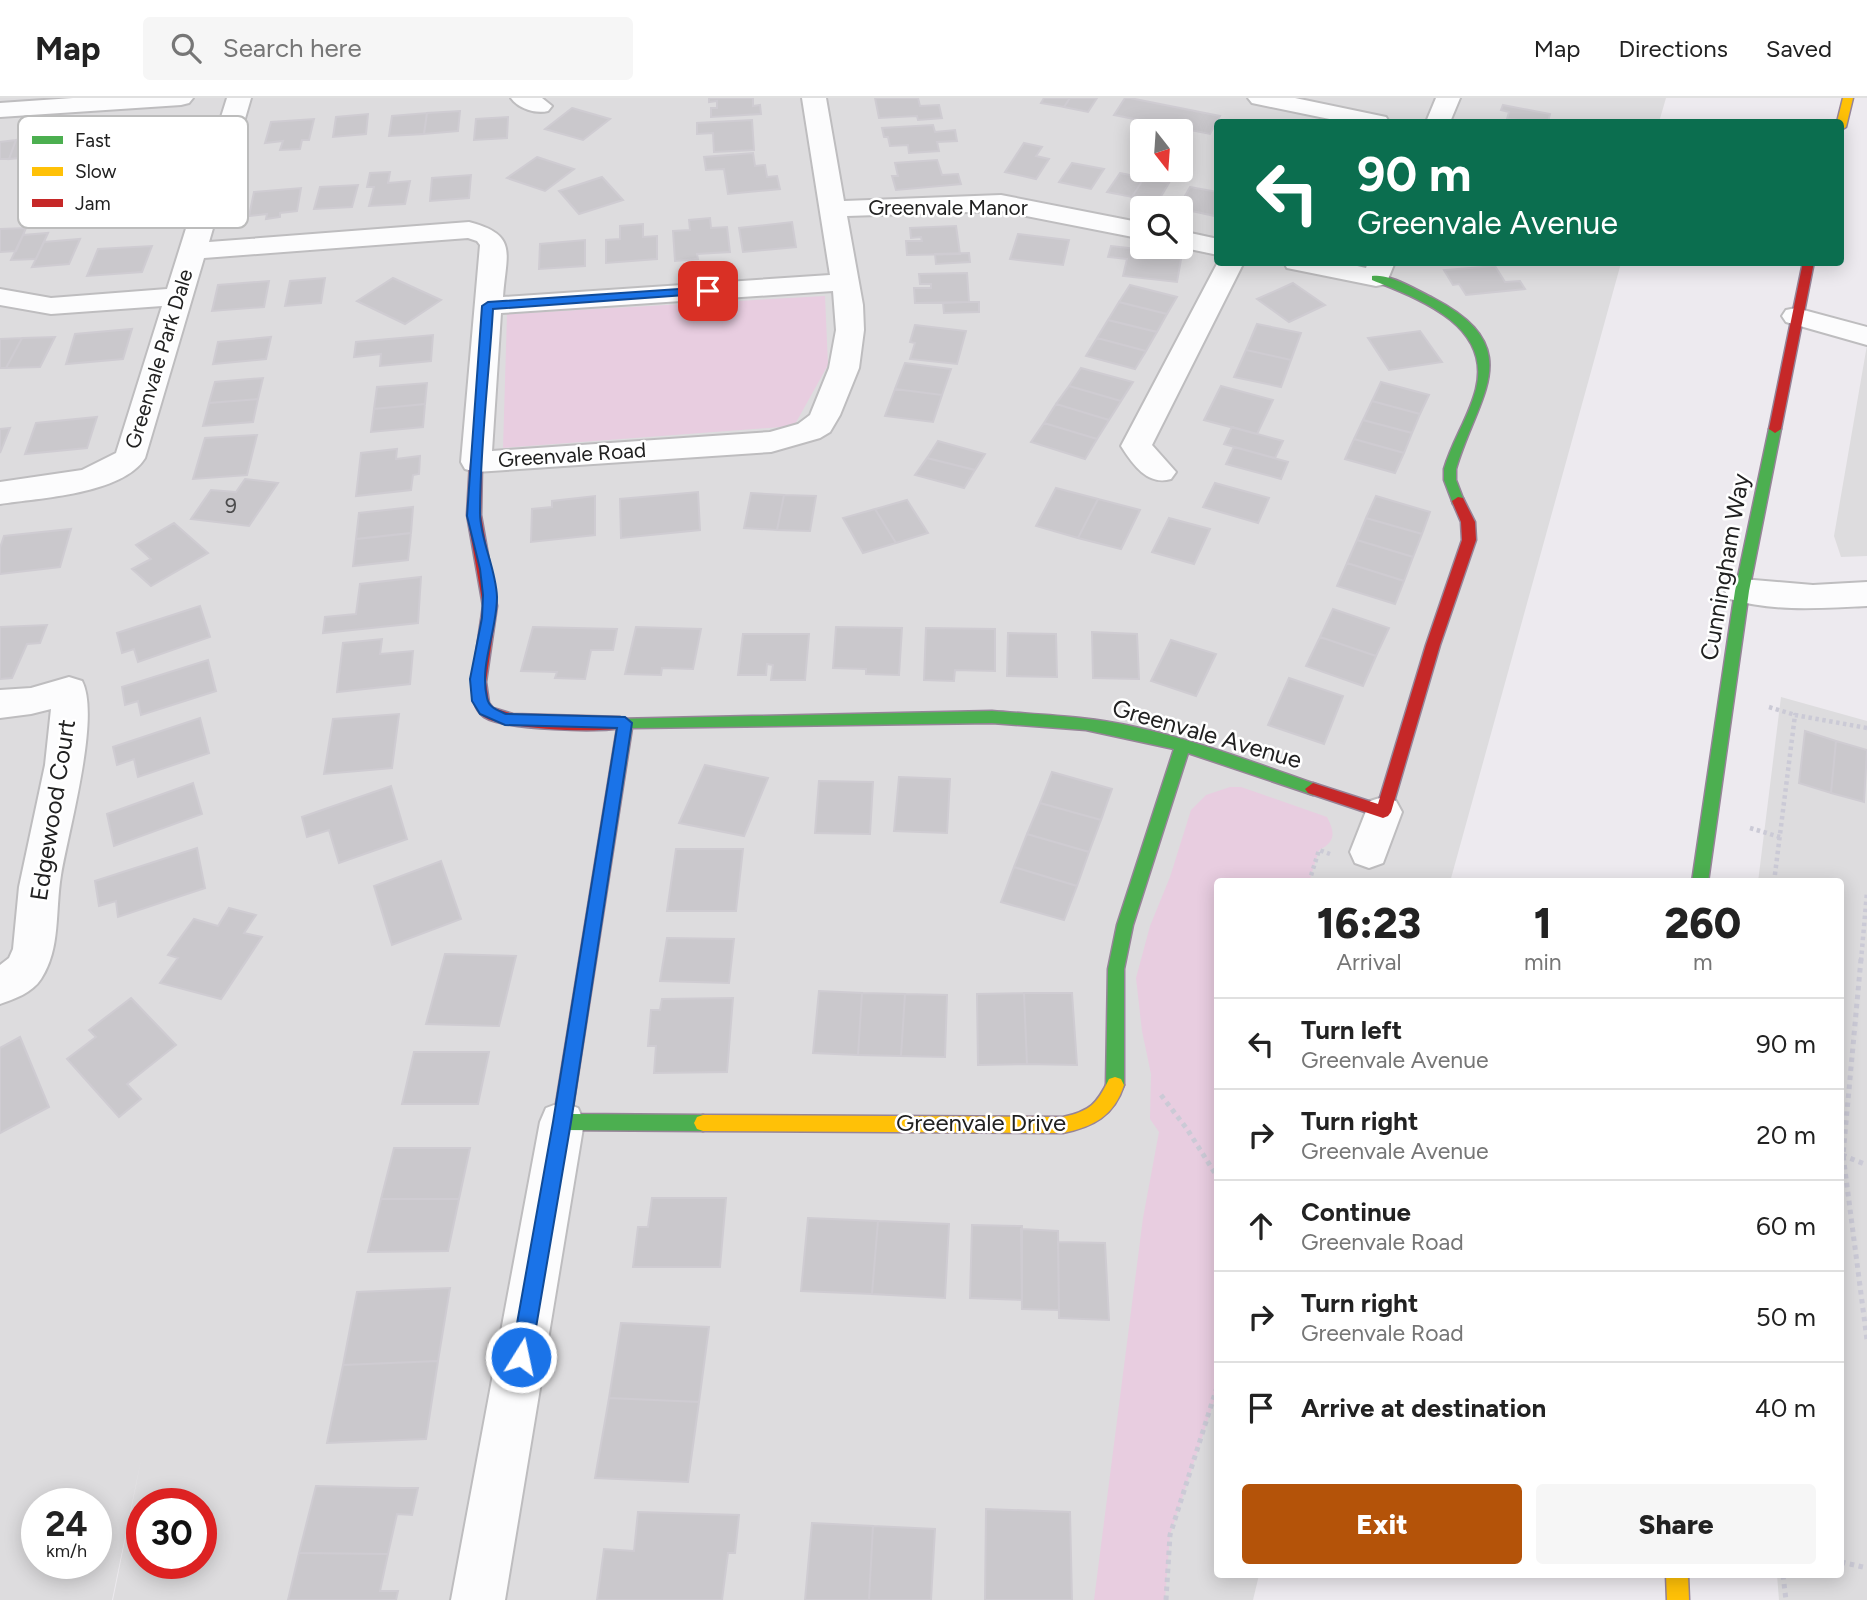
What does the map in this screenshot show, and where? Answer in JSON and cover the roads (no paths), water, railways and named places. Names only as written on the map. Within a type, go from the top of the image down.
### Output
[{"type":"street","points":[[0,110],[181,98]]},
{"type":"street","name":"Greenvale Park Dale","points":[[234,116],[239,98]]},
{"type":"street","name":"Greenvale Road","points":[[193,251],[469,230],[486,235],[493,245],[477,462],[771,442],[809,431],[819,425],[844,368],[850,330],[834,209],[814,98]]},
{"type":"street","points":[[1260,98],[1362,119]]},
{"type":"street","points":[[1438,119],[1448,98]]},
{"type":"street","points":[[1843,119],[1848,98]]},
{"type":"street","name":"Greenvale Manor","points":[[834,209],[1001,203],[1130,227]]},
{"type":"street","name":"Greenvale Park Dale","points":[[0,493],[92,477],[122,465],[130,458],[200,228]]},
{"type":"street","points":[[1193,242],[1214,246]]},
{"type":"street","points":[[1160,472],[1136,446],[1229,266]]},
{"type":"street","points":[[1338,266],[1379,270],[1456,318],[1476,342],[1486,372],[1483,389],[1468,419],[1452,464],[1450,480],[1471,527],[1469,540],[1433,645],[1369,852]]},
{"type":"street","name":"Cunningham Way","points":[[1701,878],[1742,591],[1808,266]]},
{"type":"street","points":[[488,306],[845,282]]},
{"type":"street","points":[[0,297],[51,306],[178,297]]},
{"type":"street","points":[[1796,316],[1867,336]]},
{"type":"street","name":"Greenvale Avenue","points":[[477,462],[474,516],[487,569],[490,595],[489,618],[477,679],[480,701],[485,710],[505,720],[625,723],[992,717],[1086,724],[1133,732],[1183,746],[1383,811]]},
{"type":"street","points":[[1742,591],[1813,597],[1867,594]]},
{"type":"street","name":"Edgewood Court","points":[[0,704],[32,701],[69,691],[71,726],[38,889],[32,953],[27,966],[0,986]]},
{"type":"street","points":[[478,1600],[562,1122],[625,723]]},
{"type":"street","name":"Greenvale Drive","points":[[562,1122],[1063,1125],[1088,1119],[1102,1111],[1113,1096],[1116,969],[1125,925],[1183,746]]},
{"type":"street","points":[[1677,1578],[1678,1600]]}]
